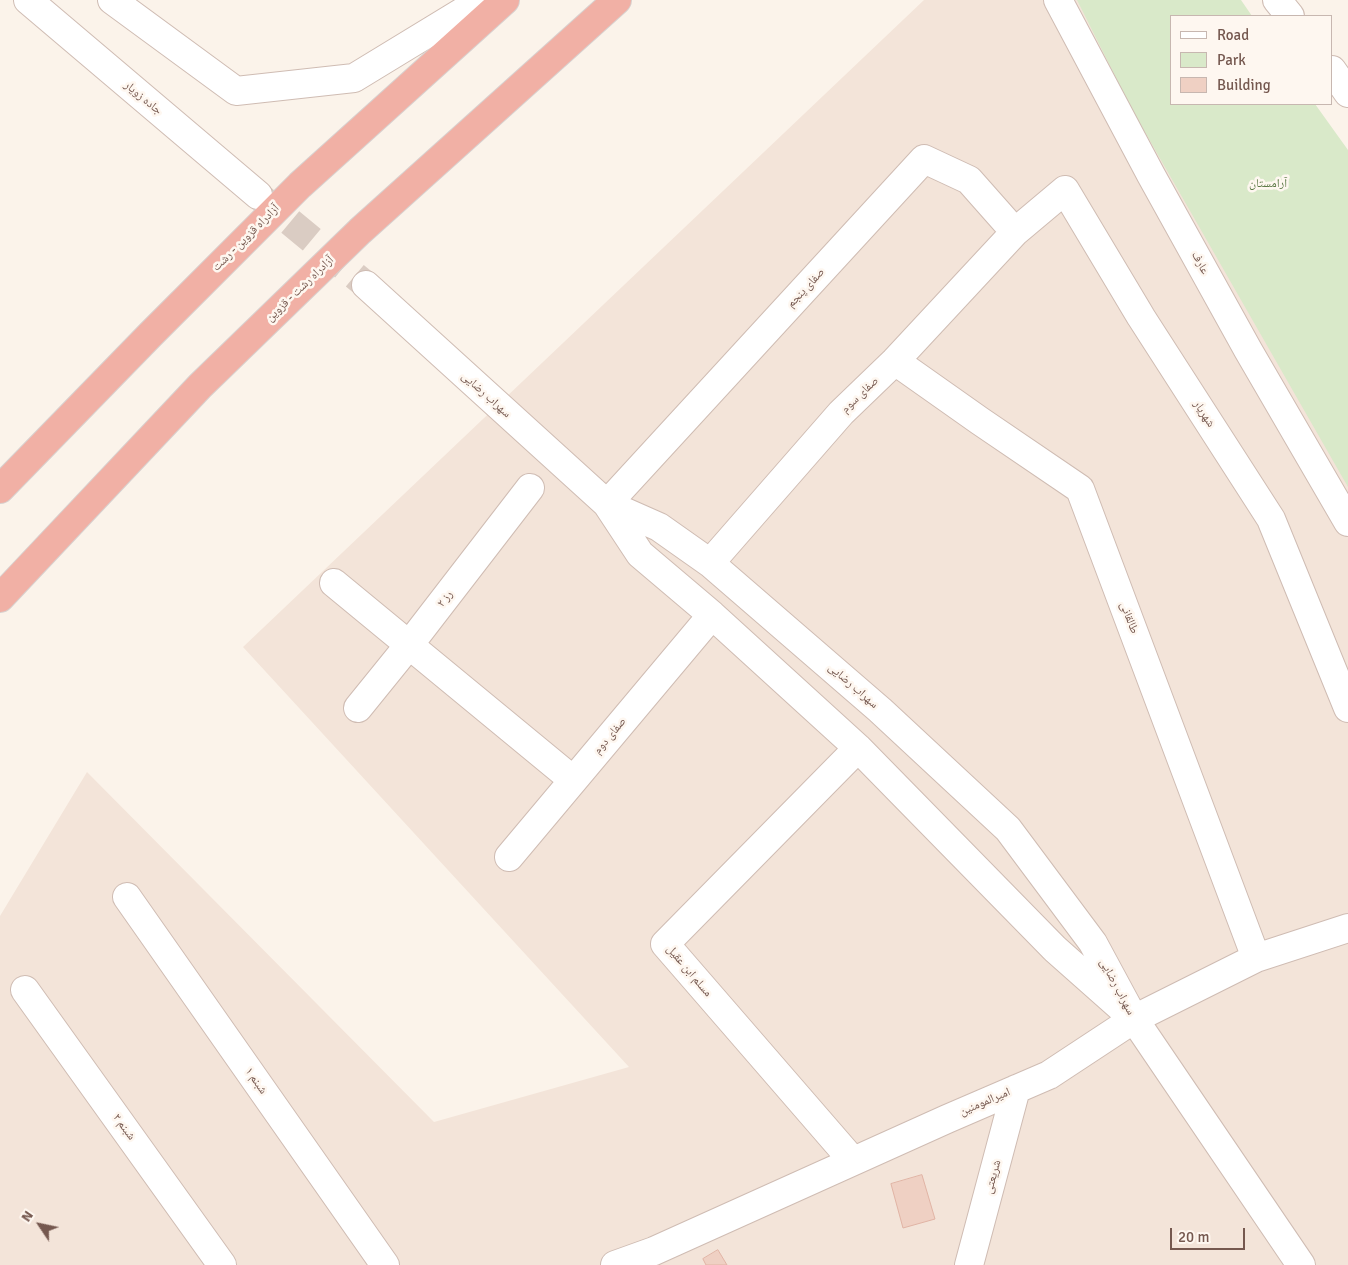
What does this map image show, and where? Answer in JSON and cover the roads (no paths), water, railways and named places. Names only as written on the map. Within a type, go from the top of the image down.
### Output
[{"type":"highway","name":"آزادراه قزوین - رشت","points":[[0,489],[300,184],[505,0]]},
{"type":"highway","name":"آزادراه رشت - قزوین","points":[[0,598],[200,386],[360,231],[617,0]]},
{"type":"street","name":"جاده زویار","points":[[28,0],[258,195]]},
{"type":"street","points":[[112,0],[236,92],[354,78],[482,0]]},
{"type":"street","name":"عارف","points":[[1058,0],[1151,175],[1238,332],[1348,522]]},
{"type":"street","points":[[1277,0],[1289,15]]},
{"type":"street","points":[[1333,71],[1348,93]]},
{"type":"street","name":"صفای پنجم","points":[[607,504],[924,159],[969,180],[1015,232]]},
{"type":"street","name":"شهریار","points":[[1015,232],[1065,190],[1141,317],[1271,520],[1348,708]]},
{"type":"street","name":"صفای سوم","points":[[669,578],[703,558],[841,413],[895,361],[1015,232]]},
{"type":"street","name":"سهراب رضایی","points":[[366,285],[607,504],[640,554],[712,616],[858,748],[1055,949],[1134,1019]]},
{"type":"street","name":"طالقانی","points":[[895,361],[1080,489],[1256,958]]},
{"type":"street","name":"رز ۲","points":[[358,708],[530,488]]},
{"type":"street","name":"سهراب رضایی","points":[[607,504],[659,527],[703,558],[880,710],[1008,829],[1093,942],[1134,1019]]},
{"type":"street","points":[[334,583],[573,780]]},
{"type":"street","name":"صفای دوم","points":[[509,857],[712,616]]},
{"type":"street","name":"مسلم ابن عقیل","points":[[853,1161],[665,944],[858,748]]},
{"type":"street","name":"شبنم ۱","points":[[127,897],[385,1265]]},
{"type":"street","name":"امیرالمومنین","points":[[615,1265],[654,1251],[1050,1075],[1134,1019],[1256,958],[1348,928]]},
{"type":"street","name":"شبنم ۲","points":[[25,990],[222,1265]]},
{"type":"street","points":[[1134,1019],[1301,1265]]},
{"type":"street","name":"شریعتی","points":[[969,1265],[1016,1089]]},
{"type":"tunnel","points":[[258,195],[366,285]]},
{"type":"park label","name":"آرامستان","points":[[1268,184]]}]
